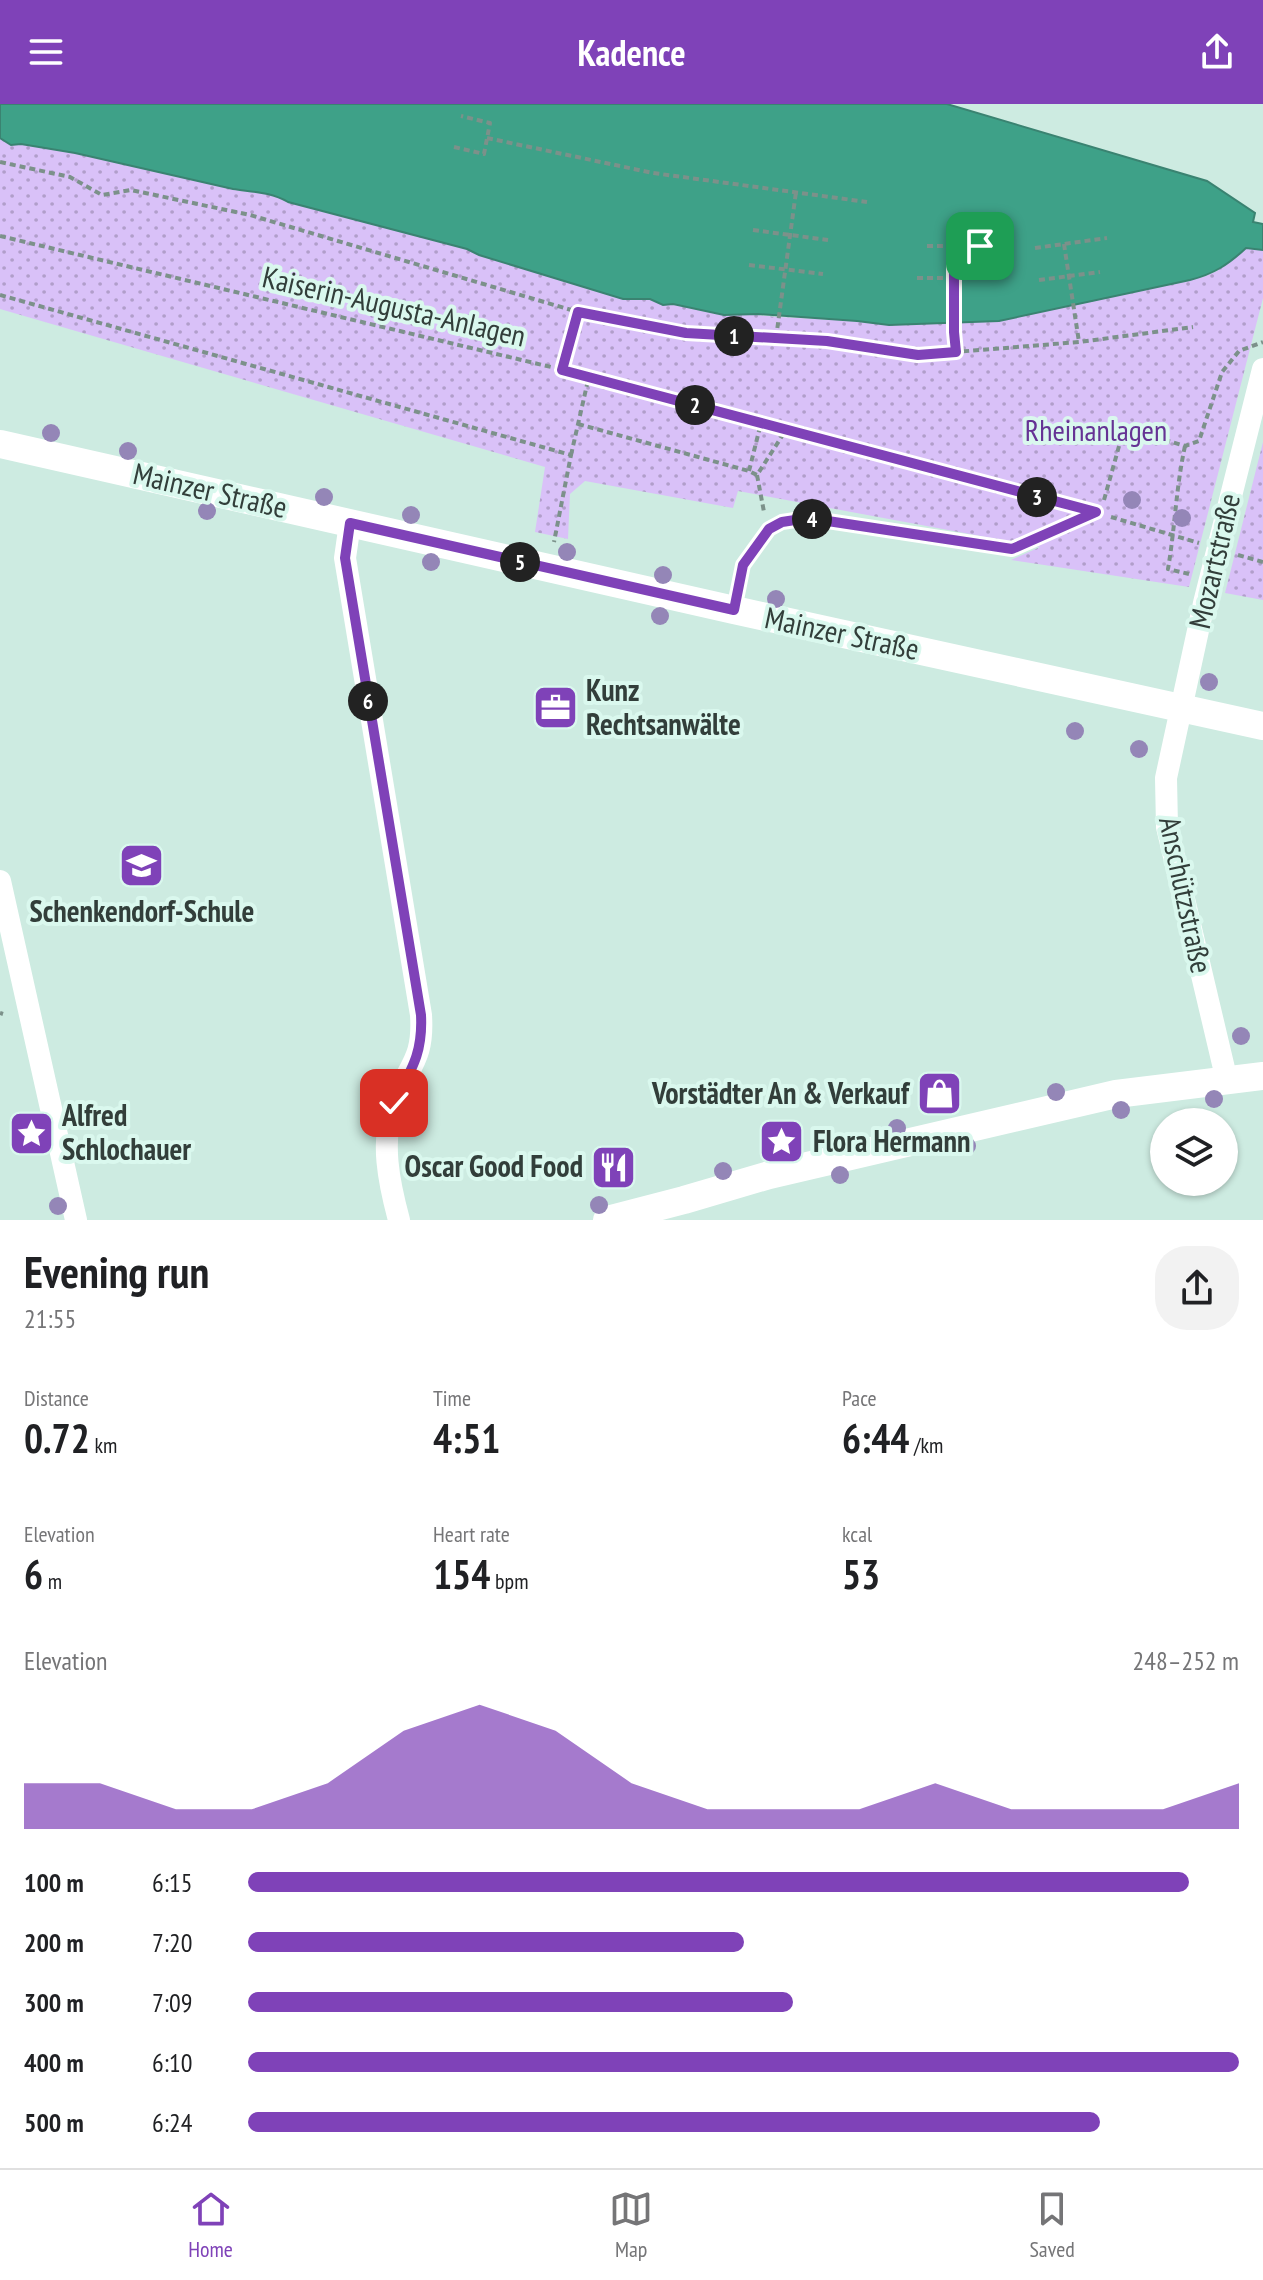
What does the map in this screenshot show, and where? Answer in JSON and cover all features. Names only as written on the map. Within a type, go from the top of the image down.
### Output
[{"type":"street","name":"Mozartstraße","points":[[1182,708],[1204,603],[1263,369]]},
{"type":"street","name":"Mainzer Straße","points":[[0,444],[1263,726]]},
{"type":"street","points":[[350,523],[345,558],[421,1015],[422,1037],[418,1055],[394,1103],[388,1128],[387,1159],[399,1220]]},
{"type":"street","name":"Anschützstraße","points":[[1182,708],[1166,778],[1167,827],[1227,1081]]},
{"type":"street","points":[[0,881],[76,1220]]},
{"type":"street","points":[[607,1220],[769,1175],[1071,1103],[1116,1094],[1263,1076]]},
{"type":"lane","points":[[734,610],[743,565],[769,529],[782,522],[808,518],[1012,549],[1096,512]]},
{"type":"path","points":[[454,147],[484,154],[490,123],[461,116]]},
{"type":"path","points":[[487,138],[653,173],[867,202]]},
{"type":"path","points":[[0,162],[70,177],[102,195],[131,190],[250,215],[578,312],[686,333],[827,341],[918,355],[1079,342],[1193,327]]},
{"type":"path","points":[[776,338],[796,192]]},
{"type":"path","points":[[753,230],[828,240]]},
{"type":"path","name":"Kaiserin-Augusta-Anlagen","points":[[0,236],[589,376],[1096,512]]},
{"type":"path","points":[[1035,248],[1107,238]]},
{"type":"path","points":[[1064,244],[1079,342]]},
{"type":"path","points":[[927,246],[980,246]]},
{"type":"path","points":[[954,246],[956,352]]},
{"type":"path","points":[[749,265],[823,274]]},
{"type":"path","points":[[1039,280],[1100,272]]},
{"type":"path","points":[[917,278],[980,278]]},
{"type":"path","points":[[0,295],[571,455]]},
{"type":"path","points":[[562,370],[578,312]]},
{"type":"path","points":[[1200,543],[1100,513],[1121,439],[1135,431],[1185,446],[1199,441],[1222,372],[1239,351],[1263,342]]},
{"type":"path","points":[[554,542],[589,376]]},
{"type":"path","points":[[749,471],[761,423]]},
{"type":"path","points":[[578,424],[757,475]]},
{"type":"path","points":[[761,496],[757,475],[786,430]]},
{"type":"path","points":[[1185,446],[1178,476],[1168,569],[1210,578]]},
{"type":"path","points":[[1226,551],[1263,562]]},
{"type":"green space","name":"Rheinanlagen","points":[[0,138],[11,145],[75,153],[233,189],[269,194],[467,249],[623,299],[650,299],[663,305],[693,309],[889,325],[999,321],[1203,277],[1217,271],[1246,247],[1263,250],[1263,298],[1189,587],[1011,560],[1040,547],[738,491],[733,508],[585,481],[570,494],[568,539],[535,532],[545,467],[0,309]]},
{"type":"green space","points":[[1263,442],[1263,600],[1225,593]]},
{"type":"shaded area","points":[[0,104],[947,104],[1207,181],[1255,213],[1253,222],[1263,224],[1263,250],[1246,248],[1221,268],[1190,280],[999,321],[889,325],[758,314],[724,315],[673,304],[663,305],[650,299],[623,299],[467,249],[268,194],[75,153],[11,145],[0,138]]},
{"type":"place","name":"Kunz Rechtsanwälte","points":[[555,708]]},
{"type":"place","name":"Schenkendorf-Schule","points":[[142,866]]},
{"type":"place","name":"Vorstädter An & Verkauf","points":[[940,1094]]},
{"type":"place","name":"Alfred Schlochauer","points":[[31,1133]]},
{"type":"place","name":"Flora Hermann","points":[[782,1142]]},
{"type":"place","name":"Oscar Good Food","points":[[614,1167]]},
{"type":"route","points":[[394,1103],[418,1055],[422,1037],[421,1015],[345,558],[350,523],[734,610],[743,565],[769,529],[782,522],[808,518],[1012,549],[1096,512],[562,370],[578,312],[686,333],[827,341],[918,355],[956,352],[954,246],[980,246]]}]
